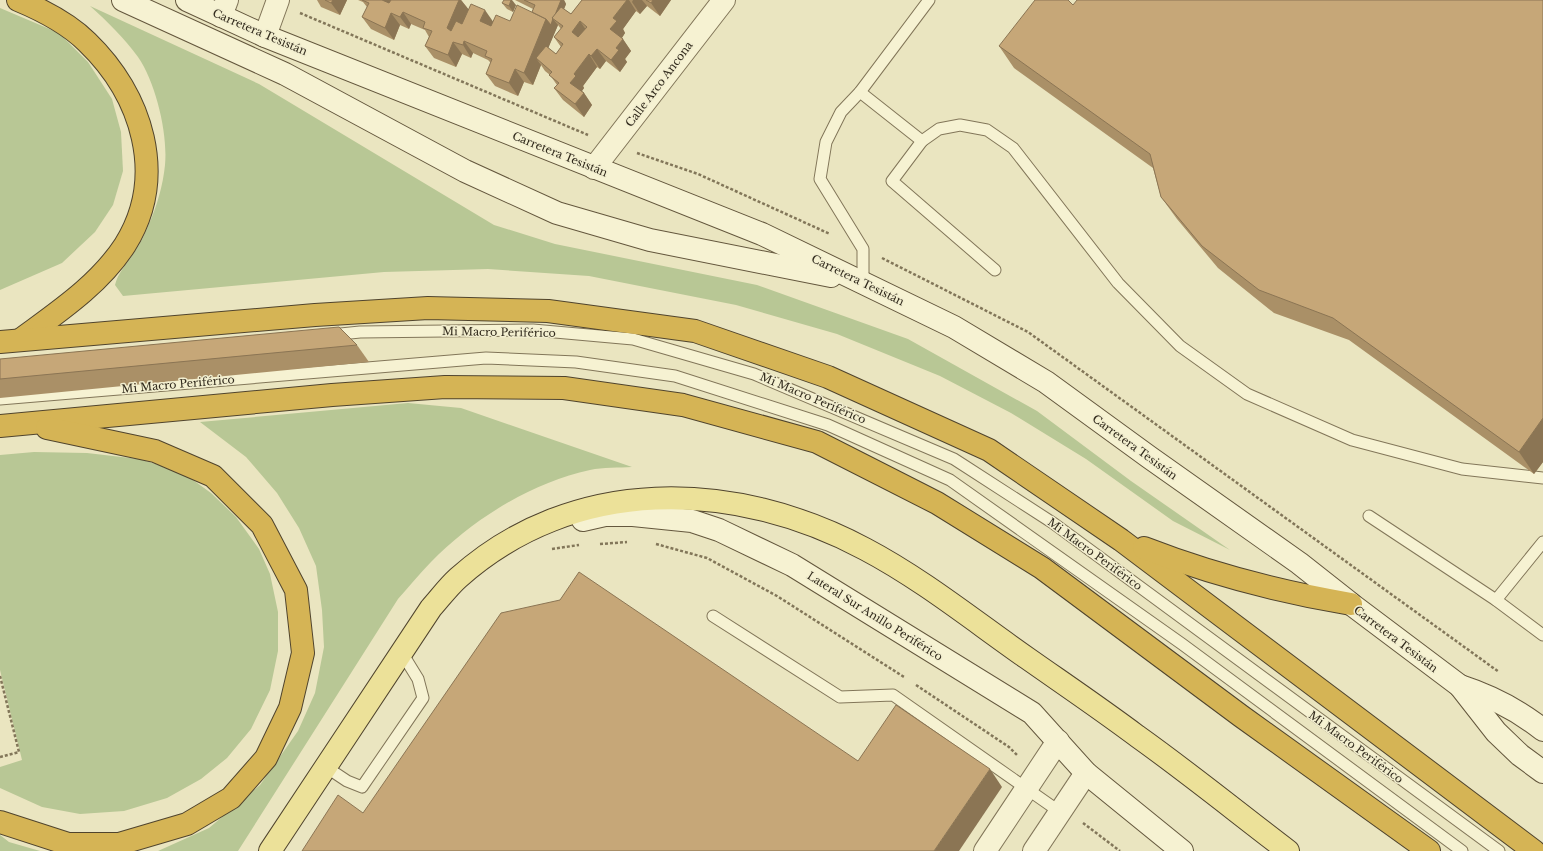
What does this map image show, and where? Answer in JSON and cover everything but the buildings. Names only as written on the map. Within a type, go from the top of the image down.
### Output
[{"type":"highway","points":[[10,341],[76,298],[107,269],[124,245],[138,221],[146,190],[146,156],[134,109],[118,78],[87,41],[60,21],[18,0]]},
{"type":"highway","points":[[10,341],[307,316],[428,308],[548,311],[695,331],[828,377],[989,450],[1121,540],[1534,851]]},
{"type":"highway","points":[[0,426],[332,395],[445,387],[564,388],[683,405],[817,442],[937,503],[1042,568],[1241,716],[1428,851]]},
{"type":"highway","points":[[0,822],[68,844],[119,844],[187,824],[231,798],[266,758],[290,708],[303,653],[296,590],[262,525],[213,476],[155,451],[26,423]]},
{"type":"highway","points":[[1121,540],[1184,563],[1245,581],[1296,595],[1351,604]]},
{"type":"main road","points":[[123,0],[285,74],[465,172],[557,213],[650,240],[863,282]]},
{"type":"main road","name":"Carretera Tesistán","points":[[187,0],[224,8],[265,36],[762,234],[954,327],[1046,382],[1299,563],[1460,686]]},
{"type":"main road","points":[[265,36],[278,0]]},
{"type":"main road","name":"Calle Arco Ancona","points":[[594,168],[724,0]]},
{"type":"main road","points":[[270,851],[432,608],[457,579],[484,557],[514,538],[549,522],[605,504],[638,499],[671,497],[734,503],[792,518],[828,531],[896,566],[1138,736],[1288,851]]},
{"type":"main road","name":"Lateral Sur Anillo Periférico","points":[[514,538],[542,529],[605,515],[664,517],[692,521],[719,530],[792,565],[1032,713],[1086,774],[1182,851]]},
{"type":"main road","points":[[1460,686],[1498,700],[1529,719],[1543,730]]},
{"type":"main road","points":[[1460,686],[1496,732],[1520,755],[1543,772]]},
{"type":"main road","points":[[985,851],[1030,781],[1058,741]]},
{"type":"main road","points":[[1034,851],[1086,774]]},
{"type":"lane","points":[[863,282],[863,249],[820,179],[826,142],[841,112],[860,92],[929,0]]},
{"type":"lane","points":[[860,92],[922,141]]},
{"type":"lane","points":[[995,270],[892,182],[922,141],[939,128],[960,125],[987,130],[1013,148],[1118,282],[1180,346],[1247,394],[1352,440],[1462,469],[1543,478]]},
{"type":"lane","name":"Mi Macro Periférico","points":[[321,336],[360,332],[533,330],[633,339],[754,374],[954,459],[1053,523],[1499,851]]},
{"type":"lane","name":"Mi Macro Periférico","points":[[0,399],[486,358],[576,362],[675,376],[828,425],[950,480],[1182,644],[1462,851]]},
{"type":"lane","points":[[1369,516],[1496,600],[1543,635]]},
{"type":"lane","points":[[1496,600],[1543,542]]},
{"type":"lane","points":[[713,616],[840,697],[893,695],[1030,781],[1062,808]]},
{"type":"lane","points":[[326,767],[347,781],[362,786],[423,698],[418,679],[402,653]]},
{"type":"path","points":[[593,544],[629,542]]},
{"type":"path","points":[[650,543],[707,558],[777,596],[906,678]]},
{"type":"path","points":[[547,550],[586,544]]},
{"type":"path","points":[[0,676],[19,752],[0,757]]},
{"type":"path","points":[[912,682],[1010,747],[1030,781]]},
{"type":"path","points":[[1062,808],[1120,851]]},
{"type":"green space","points":[[90,6],[259,84],[494,225],[555,244],[757,285],[908,339],[1037,411],[1131,481],[1230,550],[1173,521],[1086,459],[1011,413],[940,376],[837,334],[736,305],[589,276],[488,269],[384,272],[123,296],[115,285],[116,280],[141,241],[155,210],[164,173],[165,139],[163,124],[155,94],[150,80],[138,57],[109,24]]},
{"type":"green space","points":[[0,8],[59,33],[88,62],[112,99],[121,132],[123,171],[113,205],[95,232],[62,263],[0,290]]},
{"type":"green space","points":[[408,403],[461,408],[632,467],[595,469],[568,476],[546,484],[525,493],[504,505],[465,531],[447,546],[422,571],[398,599],[238,851],[158,851],[209,828],[260,785],[298,731],[315,693],[324,647],[322,610],[316,566],[299,528],[277,493],[246,457],[200,422]]},
{"type":"green space","points":[[34,452],[87,453],[139,459],[182,472],[211,493],[236,517],[259,549],[270,574],[278,612],[278,651],[270,690],[251,729],[227,758],[201,779],[167,798],[124,811],[80,814],[42,807],[0,788],[0,767],[22,760],[0,670],[0,455]]},
{"type":"green space","points":[[0,835],[9,842],[40,851],[0,851]]}]
